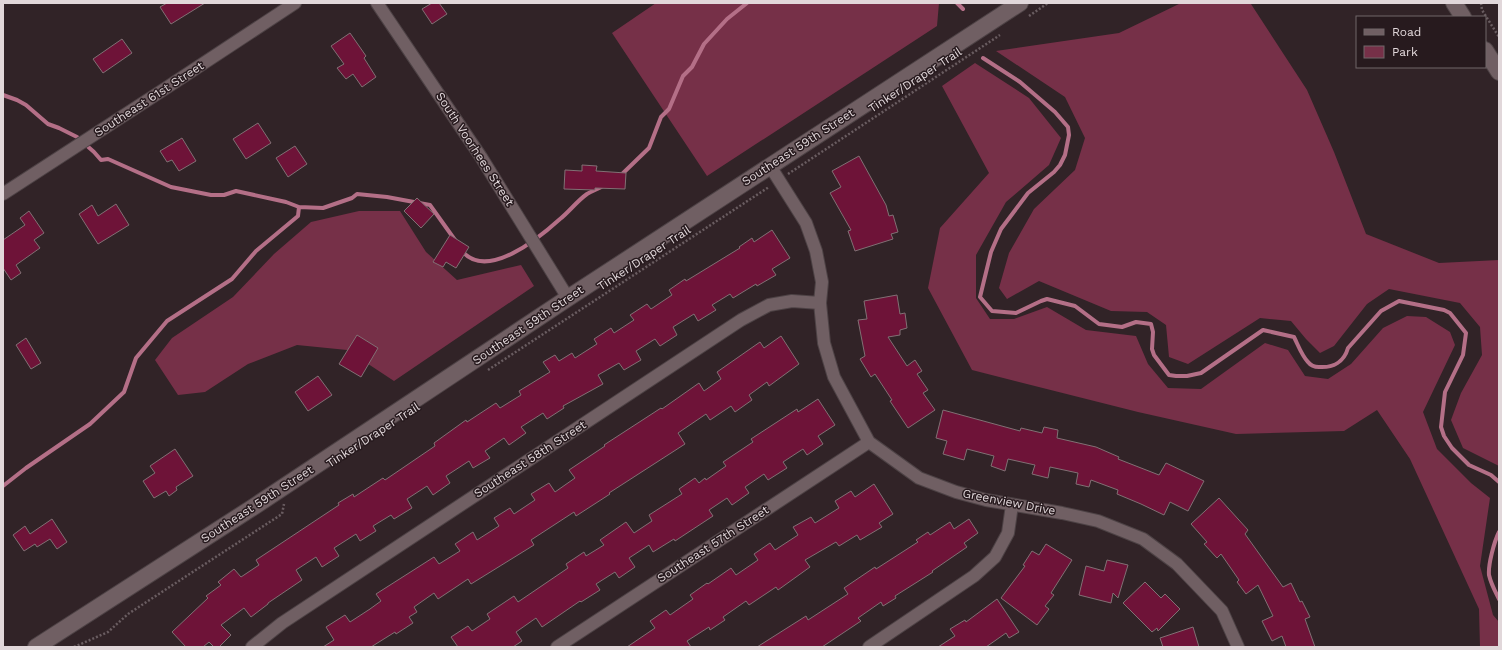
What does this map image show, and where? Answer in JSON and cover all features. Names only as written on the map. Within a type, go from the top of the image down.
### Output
[{"type":"main road","name":"Southeast 59th Street","points":[[44,645],[568,298],[1020,3]]},
{"type":"main road","points":[[1454,3],[1462,16]]},
{"type":"main road","points":[[1486,52],[1499,72]]},
{"type":"street","name":"Southeast 61st Street","points":[[3,194],[295,3]]},
{"type":"street","name":"South Voorhees Street","points":[[378,3],[481,157],[568,298]]},
{"type":"street","name":"Greenview Drive","points":[[770,166],[806,223],[816,251],[822,282],[820,303],[824,342],[834,377],[869,442],[919,478],[956,492],[1012,505],[1062,513],[1098,521],[1142,539],[1177,564],[1222,611],[1238,647]]},
{"type":"street","name":"Southeast 58th Street","points":[[252,647],[282,623],[741,320],[769,305],[792,301],[820,303]]},
{"type":"street","name":"Southeast 57th Street","points":[[557,647],[869,442]]},
{"type":"street","points":[[869,647],[974,576],[995,557],[1008,533],[1012,505]]},
{"type":"path","points":[[1025,19],[1048,3]]},
{"type":"path","points":[[1481,3],[1482,10],[1486,16]]},
{"type":"path","points":[[1486,16],[1499,37]]},
{"type":"path","name":"Tinker/Draper Trail","points":[[484,373],[1005,32]]},
{"type":"path","points":[[74,647],[108,632],[128,614],[282,514],[284,503]]},
{"type":"green space","points":[[656,3],[939,3],[937,26],[707,176],[612,33]]},
{"type":"green space","points":[[1181,3],[1251,4],[1307,90],[1334,152],[1366,234],[1439,263],[1499,260],[1499,466],[1463,448],[1451,420],[1461,393],[1482,355],[1480,327],[1460,303],[1389,289],[1367,304],[1334,346],[1320,353],[1291,321],[1260,318],[1188,364],[1169,357],[1166,325],[1147,312],[1111,311],[1039,281],[1007,299],[999,288],[1009,253],[1034,209],[1075,170],[1085,138],[1065,97],[996,51],[1119,33]]},
{"type":"green space","points":[[975,63],[1029,98],[1061,138],[1049,165],[1006,202],[976,255],[976,298],[990,319],[1014,319],[1047,307],[1086,330],[1136,336],[1148,364],[1168,388],[1201,389],[1265,343],[1288,350],[1305,376],[1328,379],[1351,364],[1383,328],[1407,316],[1426,317],[1450,332],[1455,345],[1423,412],[1437,449],[1471,483],[1490,498],[1480,566],[1493,615],[1499,622],[1499,647],[1480,647],[1479,609],[1410,459],[1377,410],[1344,431],[1236,434],[1138,412],[972,370],[928,288],[940,228],[989,173],[942,86]]},
{"type":"green space","points":[[359,211],[400,211],[426,252],[457,280],[521,265],[534,286],[394,381],[347,350],[297,345],[248,364],[205,392],[178,395],[155,360],[172,338],[233,297],[274,254],[311,222]]},
{"type":"building","points":[[167,3],[205,3],[171,24],[160,7]]},
{"type":"building","points":[[432,3],[439,3],[447,14],[432,24],[422,9]]},
{"type":"building","points":[[350,33],[366,56],[364,58],[376,77],[362,87],[353,74],[346,79],[337,68],[344,64],[331,46]]},
{"type":"building","points":[[122,39],[132,53],[103,73],[93,59]]},
{"type":"building","points":[[258,123],[271,143],[246,159],[233,139]]},
{"type":"building","points":[[182,138],[196,161],[179,171],[172,160],[167,162],[160,151]]},
{"type":"building","points":[[295,146],[307,164],[288,177],[276,158]]},
{"type":"building","points":[[859,156],[886,205],[889,216],[893,215],[898,232],[891,234],[893,239],[855,251],[848,231],[851,230],[830,193],[841,187],[832,171]]},
{"type":"building","points":[[582,165],[597,166],[596,171],[626,173],[625,189],[564,189],[565,170],[582,171]]},
{"type":"building","points":[[417,198],[434,214],[421,228],[404,211]]},
{"type":"building","points":[[116,204],[129,225],[98,244],[79,214],[92,205],[98,216]]},
{"type":"building","points":[[29,211],[44,233],[34,240],[40,248],[16,265],[21,273],[11,280],[3,268],[3,240],[25,225],[20,218]]},
{"type":"building","points":[[772,230],[790,258],[772,269],[776,275],[757,286],[756,284],[733,298],[730,294],[712,305],[716,310],[698,321],[694,314],[673,327],[677,335],[660,346],[655,339],[636,351],[641,360],[624,370],[619,363],[598,375],[603,384],[563,406],[564,408],[547,419],[543,413],[521,427],[526,433],[509,445],[504,438],[485,451],[490,458],[473,468],[469,461],[446,476],[450,483],[433,495],[427,486],[407,499],[412,508],[394,519],[391,515],[373,526],[376,531],[360,541],[356,534],[334,548],[339,556],[322,567],[316,557],[296,570],[302,580],[268,603],[251,617],[244,608],[221,625],[231,635],[219,647],[214,647],[209,642],[203,647],[186,647],[172,632],[208,598],[206,596],[221,585],[218,582],[234,569],[241,577],[259,565],[256,560],[339,505],[338,503],[353,494],[354,497],[383,478],[385,480],[435,446],[434,443],[466,420],[467,422],[496,403],[500,408],[521,395],[519,391],[550,372],[543,362],[555,355],[559,361],[572,353],[575,358],[597,344],[594,339],[611,328],[614,333],[634,320],[630,315],[647,304],[651,309],[672,295],[669,290],[685,279],[686,281],[740,248],[739,247],[752,238],[754,242]]},
{"type":"building","points":[[450,235],[469,247],[456,268],[446,262],[443,267],[433,262]]},
{"type":"building","points":[[897,295],[900,314],[905,313],[907,328],[900,330],[900,335],[888,337],[907,366],[915,360],[922,371],[917,374],[928,390],[923,393],[935,410],[908,428],[890,401],[892,400],[875,374],[871,377],[860,359],[865,356],[858,320],[867,319],[864,301]]},
{"type":"building","points":[[357,335],[378,348],[361,377],[339,364]]},
{"type":"building","points":[[781,336],[799,364],[769,386],[767,382],[749,395],[752,400],[735,412],[731,406],[710,420],[706,414],[678,433],[685,444],[576,516],[574,512],[531,540],[534,545],[471,584],[468,579],[438,599],[434,593],[414,607],[417,612],[409,617],[413,623],[396,634],[395,632],[371,647],[323,647],[334,640],[326,627],[345,615],[350,622],[381,601],[376,594],[434,557],[439,564],[460,551],[455,544],[473,532],[477,540],[499,526],[494,518],[510,508],[514,514],[535,500],[531,494],[549,483],[555,492],[575,478],[569,470],[605,446],[604,445],[661,408],[662,409],[699,383],[704,391],[721,379],[717,372],[760,342],[764,348]]},
{"type":"building","points":[[26,338],[41,363],[31,369],[16,345]]},
{"type":"building","points":[[318,376],[332,395],[308,411],[295,392]]},
{"type":"building","points":[[818,399],[835,425],[818,436],[823,444],[807,455],[803,449],[783,462],[787,468],[768,480],[764,474],[745,487],[749,493],[732,505],[727,498],[709,510],[713,516],[675,541],[674,539],[653,552],[649,545],[629,558],[635,567],[619,578],[615,572],[596,584],[600,590],[581,602],[580,601],[542,627],[536,618],[516,632],[522,641],[513,647],[458,647],[451,637],[468,626],[472,631],[490,619],[487,614],[514,596],[518,602],[568,568],[566,564],[584,552],[586,556],[604,545],[600,540],[626,522],[634,533],[652,521],[649,515],[682,494],[679,489],[695,478],[699,483],[705,478],[706,480],[726,466],[723,462],[753,442],[751,439],[797,409],[798,412]]},
{"type":"building","points":[[943,410],[1020,431],[1021,428],[1042,433],[1044,427],[1058,430],[1057,438],[1096,447],[1119,457],[1118,459],[1159,475],[1166,463],[1204,481],[1188,511],[1170,502],[1164,515],[1117,494],[1118,490],[1091,480],[1089,487],[1076,484],[1078,473],[1050,467],[1048,478],[1032,474],[1035,465],[1008,459],[1005,471],[991,466],[994,456],[967,449],[964,460],[943,454],[947,441],[936,438]]},
{"type":"building","points":[[175,449],[193,476],[176,487],[177,490],[169,496],[166,491],[154,498],[143,481],[155,473],[150,466]]},
{"type":"building","points":[[874,484],[893,514],[879,523],[882,527],[860,540],[857,535],[839,546],[836,542],[805,560],[810,567],[778,590],[776,587],[749,605],[746,601],[723,617],[725,620],[710,630],[709,627],[687,641],[691,647],[627,647],[655,628],[650,621],[666,610],[670,615],[693,599],[690,595],[731,568],[736,575],[758,560],[754,554],[770,543],[775,550],[798,535],[793,527],[811,517],[815,523],[839,508],[835,501],[851,491],[855,497]]},
{"type":"building","points":[[1219,498],[1248,530],[1245,534],[1283,587],[1291,583],[1300,602],[1302,601],[1310,617],[1305,619],[1315,647],[1286,647],[1282,636],[1272,641],[1262,621],[1273,616],[1258,585],[1246,594],[1237,582],[1239,580],[1221,554],[1217,558],[1204,544],[1207,542],[1191,524]]},
{"type":"building","points":[[52,519],[67,542],[57,549],[50,539],[37,547],[35,544],[24,551],[13,535],[25,526],[30,534]]},
{"type":"building","points":[[969,519],[978,533],[964,543],[967,547],[932,571],[933,572],[895,596],[896,598],[883,606],[881,602],[858,618],[861,621],[822,647],[757,647],[806,616],[808,620],[848,594],[844,588],[875,567],[876,569],[918,542],[916,540],[928,532],[930,535],[950,522],[954,529]]},
{"type":"building","points":[[1046,544],[1072,560],[1051,593],[1054,595],[1045,606],[1049,609],[1037,625],[1001,598],[1025,566],[1023,565],[1032,551],[1039,555]]},
{"type":"building","points":[[1107,560],[1128,565],[1118,598],[1113,593],[1111,603],[1079,595],[1086,566],[1104,571]]},
{"type":"building","points":[[1145,582],[1161,598],[1165,594],[1180,609],[1158,631],[1157,628],[1152,632],[1123,603]]},
{"type":"building","points":[[997,599],[1019,632],[1009,638],[1006,633],[986,647],[938,647],[955,636],[950,629],[965,620],[966,622]]},
{"type":"building","points":[[1193,627],[1199,647],[1163,647],[1160,638]]},
{"type":"waterway","points":[[619,177],[649,148],[661,117],[669,109],[683,76],[692,67],[704,44],[727,19],[747,3]]},
{"type":"waterway","points":[[957,3],[963,9]]},
{"type":"waterway","points":[[983,58],[1020,82],[1055,112],[1068,127],[1069,135],[1065,155],[1060,165],[1054,172],[1028,193],[1001,229],[991,252],[980,297],[992,311],[1016,313],[1047,299],[1075,306],[1099,324],[1122,327],[1136,322],[1151,324],[1153,332],[1152,349],[1154,355],[1169,375],[1187,376],[1201,373],[1263,330],[1294,337],[1302,354],[1313,366],[1324,367],[1333,365],[1344,357],[1348,348],[1381,311],[1399,301],[1444,310],[1450,313],[1466,333],[1463,355],[1445,392],[1441,427],[1444,436],[1452,448],[1469,465],[1491,475],[1499,482]]},
{"type":"waterway","points":[[3,95],[26,105],[48,124],[77,137],[101,160],[108,159],[171,187],[211,195],[224,195],[236,191],[286,202],[299,207],[323,208],[352,198],[357,194],[387,197],[430,205],[455,240]]},
{"type":"waterway","points":[[462,251],[473,259],[485,261],[498,259],[512,253],[539,236],[587,194],[603,186]]},
{"type":"waterway","points":[[3,486],[26,468],[90,424],[124,392],[136,358],[167,321],[232,279],[256,251],[298,216],[299,207]]},
{"type":"waterway","points":[[1499,532],[1489,565],[1489,575],[1499,599]]}]
